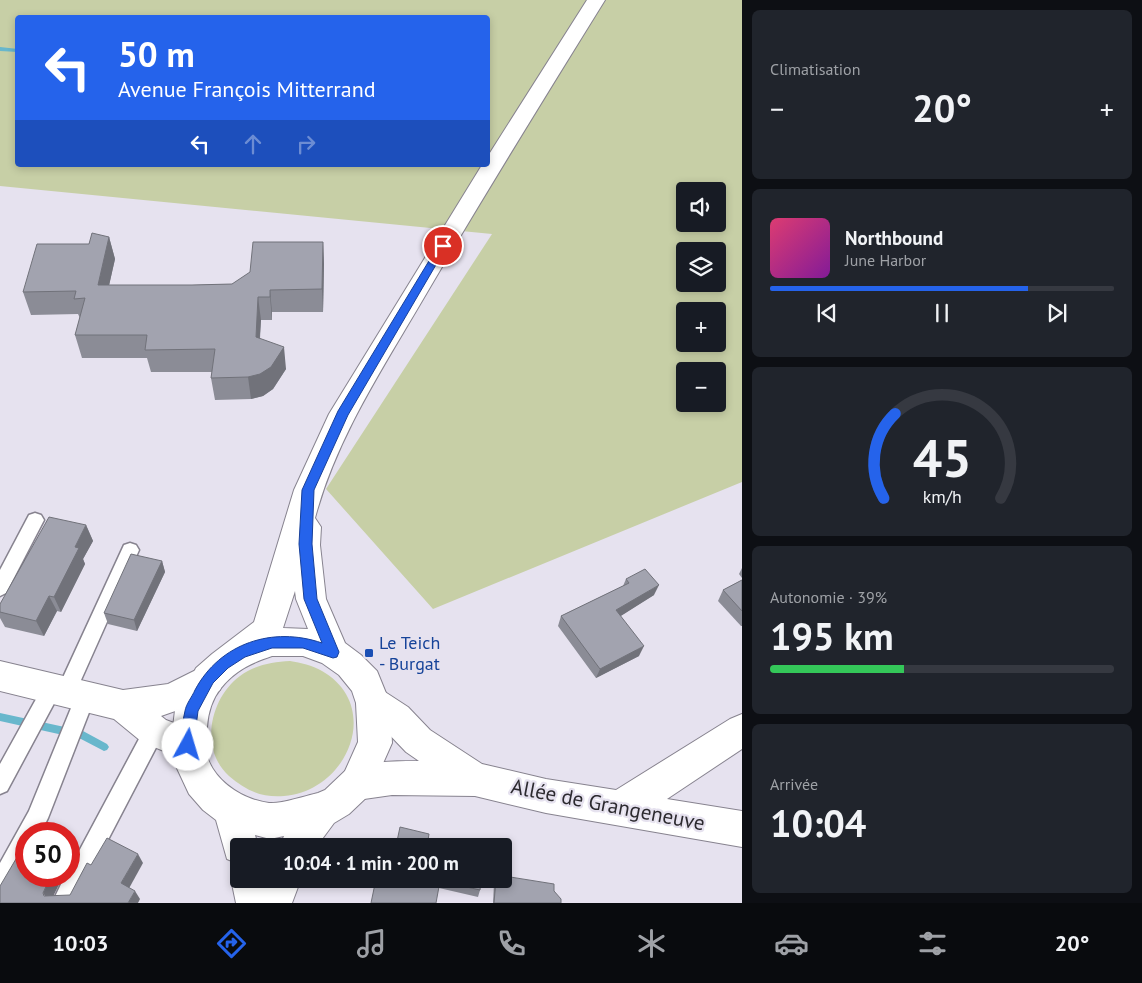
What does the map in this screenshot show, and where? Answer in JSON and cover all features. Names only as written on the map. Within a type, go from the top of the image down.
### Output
[{"type":"main road","points":[[0,676],[123,706],[168,698],[192,690],[265,632],[273,614],[308,490],[342,414],[465,209],[596,0]]},
{"type":"main road","points":[[308,490],[306,544],[311,599],[333,652]]},
{"type":"main road","points":[[208,679],[192,710],[188,745],[192,764],[201,782],[215,798],[231,810],[270,821],[321,810],[337,802],[357,783],[375,744],[374,703],[365,682],[350,665],[333,652],[303,642],[272,642],[241,652]]},
{"type":"main road","name":"Allée de Grangeneuve","points":[[374,703],[396,718],[418,741],[475,779]]},
{"type":"main road","points":[[123,706],[154,731],[188,745]]},
{"type":"main road","points":[[619,809],[742,730]]},
{"type":"main road","name":"Allée de Grangeneuve","points":[[357,783],[392,778],[475,779],[546,796],[742,829]]},
{"type":"main road","points":[[231,810],[238,838]]},
{"type":"main road","points":[[301,838],[304,831],[321,810]]},
{"type":"main road","points":[[251,888],[255,903]]},
{"type":"main road","points":[[273,903],[279,888]]},
{"type":"lane","points":[[0,588],[35,520]]},
{"type":"lane","points":[[34,822],[68,692],[130,550]]},
{"type":"lane","points":[[0,784],[68,692]]},
{"type":"lane","points":[[63,903],[154,731]]},
{"type":"lane","points":[[0,885],[15,857]]},
{"type":"green space","points":[[0,0],[742,0],[742,482],[433,609],[326,489],[492,234],[0,186]]},
{"type":"green space","points":[[290,661],[306,664],[318,669],[341,686],[351,705],[354,725],[350,745],[340,763],[326,779],[307,791],[284,796],[268,796],[254,792],[241,785],[229,776],[220,765],[214,752],[211,738],[212,724],[215,710],[221,697],[240,676],[264,665]]},
{"type":"building","points":[[92,233],[109,237],[98,285],[232,284],[250,272],[253,242],[323,242],[322,289],[270,290],[270,297],[258,297],[256,337],[284,347],[271,367],[260,374],[248,377],[211,378],[215,349],[145,350],[147,335],[75,335],[85,298],[74,299],[76,291],[23,292],[37,244],[89,244]]},
{"type":"building","points":[[49,517],[86,525],[75,547],[79,548],[54,597],[49,596],[36,621],[0,612],[0,604]]},
{"type":"building","points":[[131,554],[162,561],[134,620],[104,613]]},
{"type":"building","points":[[645,569],[659,585],[616,610],[644,646],[600,669],[561,616],[629,583],[626,579]]},
{"type":"building","points":[[742,580],[742,611],[723,590]]},
{"type":"building","points":[[400,827],[429,834],[428,838],[398,838]]},
{"type":"building","points":[[107,838],[138,854],[121,883],[135,891],[128,903],[0,903],[0,886],[15,861],[15,887],[46,887],[43,893],[44,896],[70,895],[74,887],[80,887],[80,876],[87,863],[91,865]]},
{"type":"building","points":[[512,877],[554,884],[554,891],[561,899],[561,903],[494,903],[495,888],[512,888]]},
{"type":"building","points":[[374,888],[439,888],[436,903],[371,903]]},
{"type":"waterway","points":[[0,49],[15,51]]},
{"type":"waterway","points":[[0,717],[83,735],[104,747]]},
{"type":"place","name":"Le Teich - Burgat","points":[[369,653]]},
{"type":"route","points":[[188,745],[192,710],[208,679],[223,664],[241,652],[272,642],[303,642],[333,652],[311,599],[306,544],[308,490],[342,414],[443,246]]}]
